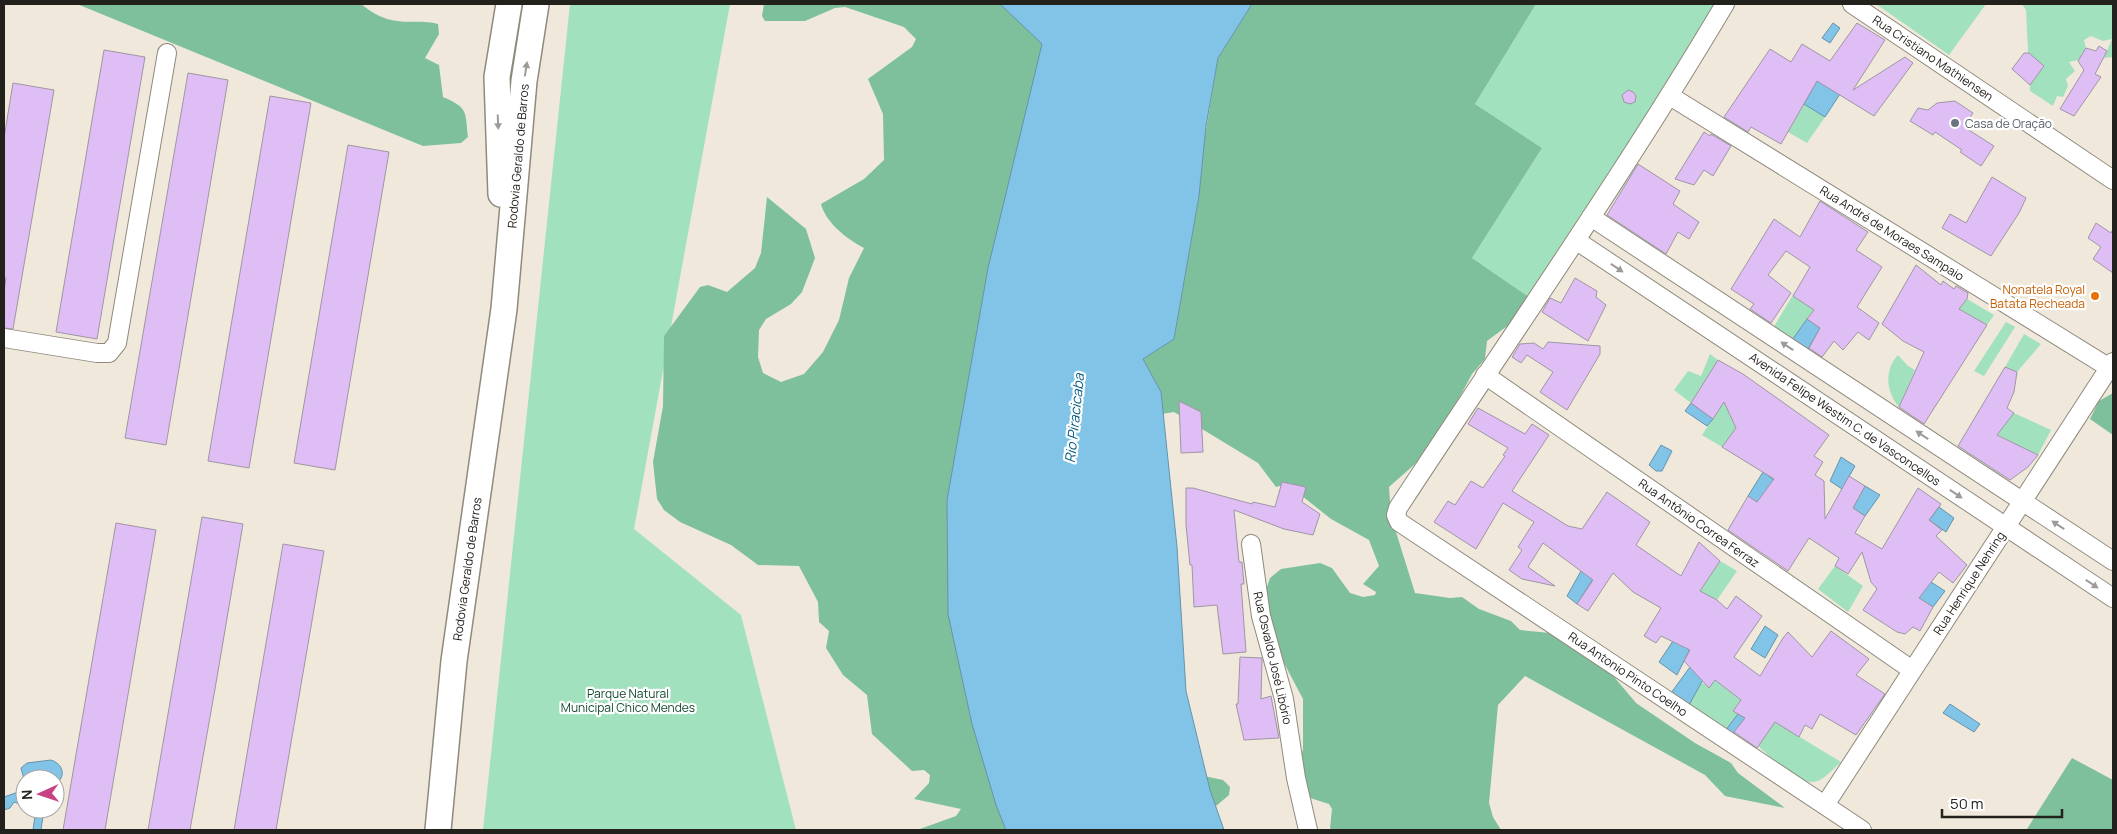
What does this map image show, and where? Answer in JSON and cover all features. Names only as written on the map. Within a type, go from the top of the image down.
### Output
[{"type":"highway","name":"Rodovia Geraldo de Barros","points":[[504,309],[497,76],[509,4]]},
{"type":"highway","name":"Rodovia Geraldo de Barros","points":[[438,830],[454,661],[504,309],[524,81],[536,4]]},
{"type":"street","points":[[1485,375],[1592,217],[1670,96],[1725,4]]},
{"type":"street","name":"Rua Cristiano Mathiensen","points":[[1852,4],[2113,180]]},
{"type":"street","points":[[4,338],[97,353],[109,353],[117,343],[167,52]]},
{"type":"street","name":"Rua André de Moraes Sampaio","points":[[1670,96],[2112,367]]},
{"type":"street","points":[[1592,217],[2113,561]]},
{"type":"street","name":"Avenida Felipe Westim C. de Vasconcellos","points":[[1576,241],[2113,598]]},
{"type":"street","name":"Rua Henrique Nehring","points":[[1825,805],[2022,501],[2112,367]]},
{"type":"street","name":"Rua Antonio Pinto Coelho","points":[[1485,375],[1398,508],[1396,515],[1399,522],[1862,830]]},
{"type":"street","name":"Rua Antônio Correa Ferraz","points":[[1485,375],[1912,670]]},
{"type":"street","name":"Rua Osvaldo José Libório","points":[[1251,544],[1261,616],[1284,699],[1296,778],[1308,830]]},
{"type":"green space","points":[[77,4],[361,4],[387,19],[402,22],[438,24],[439,34],[425,58],[439,65],[443,97],[462,108],[466,116],[468,137],[461,143],[423,146]]},
{"type":"green space","name":"Parque Natural Municipal Chico Mendes","points":[[570,4],[730,4],[634,529],[741,615],[796,830],[483,830]]},
{"type":"green space","points":[[764,4],[1021,4],[1048,42],[1025,830],[917,830],[956,816],[961,809],[914,799],[929,783],[930,775],[924,770],[912,771],[872,734],[867,695],[843,675],[826,648],[829,631],[819,622],[818,602],[799,566],[758,565],[731,545],[680,522],[664,510],[657,499],[653,462],[663,406],[664,336],[700,287],[708,285],[727,292],[755,268],[761,253],[767,197],[806,229],[815,258],[802,292],[791,304],[766,319],[759,330],[758,357],[763,373],[781,382],[804,374],[823,352],[839,320],[849,278],[864,248],[832,224],[821,204],[864,179],[884,160],[883,114],[868,79],[912,47],[916,39],[904,27],[845,7],[835,8],[805,21],[765,21],[762,16]]},
{"type":"green space","points":[[1252,4],[1536,4],[1475,104],[1542,148],[1472,258],[1529,297],[1510,324],[1487,341],[1485,359],[1472,374],[1432,449],[1389,487],[1391,516],[1415,593],[1450,598],[1462,597],[1479,609],[1511,621],[1520,630],[1550,633],[1576,643],[1604,665],[1636,703],[1695,743],[1731,763],[1738,773],[1785,808],[1725,796],[1705,775],[1525,676],[1498,705],[1489,803],[1493,817],[1501,830],[1332,830],[1330,828],[1332,809],[1329,804],[1304,796],[1297,762],[1303,750],[1303,699],[1275,646],[1266,590],[1270,578],[1281,569],[1320,563],[1332,568],[1350,593],[1363,597],[1375,595],[1376,592],[1363,584],[1379,566],[1369,540],[1331,519],[1287,484],[1276,487],[1258,463],[1174,412],[1162,414],[1161,392],[1143,359],[1174,339],[1198,203],[1205,136],[1218,58]]},
{"type":"green space","points":[[1536,4],[1715,4],[1655,104],[1529,297],[1472,258],[1542,148],[1475,104]]},
{"type":"green space","points":[[1876,4],[1986,4],[1949,55]]},
{"type":"green space","points":[[2022,4],[2113,4],[2113,57],[2104,58],[2112,39],[2103,41],[2091,36],[2084,40],[2086,48],[2079,60],[2069,62],[2075,71],[2066,79],[2068,86],[2063,97],[2057,96],[2053,106],[2030,91],[2026,10]]},
{"type":"green space","points":[[1804,104],[1825,117],[1807,143],[1788,132]]},
{"type":"green space","points":[[1794,293],[1811,303],[1814,310],[1788,346],[1769,335]]},
{"type":"green space","points":[[1967,299],[1994,315],[1987,325],[1959,309]]},
{"type":"green space","points":[[2006,322],[2015,327],[1984,376],[1974,371]]},
{"type":"green space","points":[[2024,334],[2041,344],[2017,372],[2005,367]]},
{"type":"green space","points":[[1710,354],[1718,360],[1691,403],[1674,390],[1688,371],[1701,376]]},
{"type":"green space","points":[[1898,355],[1908,366],[1915,370],[1899,407],[1891,395],[1888,381],[1890,367]]},
{"type":"green space","points":[[2113,393],[2113,435],[2090,419],[2099,401]]},
{"type":"green space","points":[[1724,402],[1733,414],[1732,419],[1736,429],[1722,447],[1702,435]]},
{"type":"green space","points":[[2014,413],[2051,430],[2038,455],[1990,431],[2005,425]]},
{"type":"green space","points":[[1720,561],[1737,571],[1717,600],[1711,597],[1704,606],[1699,592]]},
{"type":"green space","points":[[1835,566],[1863,586],[1848,612],[1818,589]]},
{"type":"green space","points":[[1715,680],[1741,700],[1733,711],[1738,714],[1725,731],[1689,705],[1701,682],[1709,687]]},
{"type":"green space","points":[[1775,722],[1841,762],[1820,780],[1812,782],[1795,777],[1778,765],[1758,746]]},
{"type":"green space","points":[[2072,758],[2113,780],[2113,830],[2027,829]]},
{"type":"green space","points":[[1199,775],[1223,780],[1230,787],[1229,795],[1209,812]]},
{"type":"water","name":"Rio Piracicaba","points":[[1000,4],[1252,4],[1218,58],[1206,126],[1199,196],[1174,339],[1143,359],[1161,392],[1177,547],[1186,691],[1210,790],[1224,830],[1006,830],[996,805],[972,724],[948,614],[947,500],[988,268],[1042,44]]},
{"type":"water","points":[[1833,23],[1840,28],[1830,43],[1822,38]]},
{"type":"water","points":[[1817,81],[1840,94],[1825,117],[1804,104]]},
{"type":"water","points":[[1807,319],[1820,328],[1804,356],[1788,346]]},
{"type":"water","points":[[1691,403],[1713,419],[1707,426],[1685,411]]},
{"type":"water","points":[[1661,445],[1672,451],[1662,471],[1656,471],[1649,465]]},
{"type":"water","points":[[1841,457],[1855,466],[1842,489],[1830,481]]},
{"type":"water","points":[[1763,472],[1774,480],[1758,503],[1748,496]]},
{"type":"water","points":[[1865,486],[1880,495],[1865,516],[1853,508]]},
{"type":"water","points":[[1939,507],[1954,518],[1946,532],[1929,520]]},
{"type":"water","points":[[1906,566],[1945,591],[1933,607],[1895,584]]},
{"type":"water","points":[[1581,571],[1593,579],[1577,604],[1567,596]]},
{"type":"water","points":[[1765,626],[1778,635],[1765,658],[1751,649]]},
{"type":"water","points":[[1673,641],[1690,649],[1677,675],[1659,662]]},
{"type":"water","points":[[1690,667],[1705,676],[1689,705],[1671,693]]},
{"type":"water","points":[[1950,704],[1980,724],[1974,732],[1943,713]]},
{"type":"water","points":[[1738,714],[1745,718],[1732,736],[1725,731]]},
{"type":"water","points":[[51,760],[58,764],[62,769],[21,769],[27,763]]},
{"type":"water","points":[[15,793],[15,802],[10,808],[4,810],[4,797]]},
{"type":"water","points":[[35,819],[43,819],[41,830],[33,830]]},
{"type":"building","points":[[1857,23],[1885,40],[1853,90],[1905,57],[1913,63],[1874,116],[1817,81],[1781,144],[1751,127],[1748,132],[1724,117],[1770,49],[1791,62],[1802,44],[1830,61]]},
{"type":"building","points":[[2099,46],[2107,51],[2095,74],[2101,77],[2074,116],[2060,109],[2084,70],[2078,61],[2086,48],[2096,51]]},
{"type":"building","points":[[104,50],[145,57],[97,339],[56,332]]},
{"type":"building","points":[[2024,53],[2029,53],[2044,66],[2030,85],[2012,69]]},
{"type":"building","points":[[188,73],[228,80],[166,445],[125,438]]},
{"type":"building","points":[[13,83],[54,90],[13,329],[4,328],[6,278],[4,278],[4,138]]},
{"type":"building","points":[[1628,90],[1636,96],[1635,102],[1630,104],[1624,102],[1622,95]]},
{"type":"building","points":[[270,96],[311,103],[249,468],[208,461]]},
{"type":"building","points":[[1955,101],[1973,113],[1964,127],[1994,146],[1981,166],[1960,152],[1962,150],[1935,132],[1933,135],[1910,121],[1918,108],[1928,110],[1937,103]]},
{"type":"building","points":[[1704,132],[1731,146],[1713,176],[1704,170],[1694,185],[1675,179]]},
{"type":"building","points":[[348,145],[389,152],[335,470],[294,463]]},
{"type":"building","points":[[1638,164],[1680,191],[1673,204],[1699,222],[1689,239],[1678,232],[1666,254],[1607,215]]},
{"type":"building","points":[[1992,177],[2026,198],[2019,213],[1991,256],[1942,228],[1950,214],[1966,223]]},
{"type":"building","points":[[1820,201],[1868,232],[1856,250],[1882,267],[1857,307],[1879,323],[1869,340],[1858,332],[1843,350],[1834,341],[1822,357],[1809,348],[1820,328],[1807,319],[1814,310],[1793,296],[1810,267],[1786,251],[1768,275],[1791,293],[1771,323],[1750,309],[1754,304],[1731,289],[1774,219],[1800,237]]},
{"type":"building","points":[[2096,223],[2111,233],[2113,229],[2113,273],[2093,259],[2101,247],[2088,238]]},
{"type":"building","points":[[1916,265],[1941,285],[1943,281],[1954,289],[1956,286],[1968,293],[1967,299],[1959,309],[1987,325],[1924,424],[1899,407],[1924,352],[1903,341],[1882,324]]},
{"type":"building","points":[[1575,278],[1597,291],[1596,297],[1606,305],[1588,341],[1542,312],[1550,298],[1561,303]]},
{"type":"building","points":[[1548,342],[1600,346],[1600,354],[1567,410],[1540,392],[1553,372],[1527,355],[1521,363],[1512,357],[1520,344],[1534,343],[1543,349]]},
{"type":"building","points":[[1718,360],[1743,374],[1829,435],[1814,456],[1823,462],[1815,475],[1824,481],[1825,519],[1849,476],[1865,486],[1853,508],[1865,516],[1855,533],[1882,549],[1918,488],[1941,504],[1929,520],[1942,530],[1936,536],[1967,565],[1953,583],[1939,572],[1919,598],[1933,607],[1920,631],[1913,627],[1905,634],[1897,632],[1863,610],[1877,589],[1871,582],[1862,552],[1848,574],[1835,566],[1839,558],[1809,538],[1788,571],[1728,530],[1748,496],[1757,502],[1774,479],[1722,447],[1736,428],[1724,402],[1713,419],[1691,403]]},
{"type":"building","points":[[2005,367],[2017,372],[2014,392],[2007,408],[2014,413],[1997,435],[2038,455],[2028,467],[2010,480],[1958,446]]},
{"type":"building","points":[[1179,401],[1201,412],[1203,452],[1181,453]]},
{"type":"building","points":[[1478,408],[1525,434],[1532,424],[1549,435],[1512,491],[1568,526],[1582,529],[1607,492],[1650,522],[1636,545],[1681,576],[1699,542],[1720,561],[1700,591],[1717,600],[1727,609],[1736,596],[1762,616],[1734,657],[1760,676],[1788,632],[1812,657],[1831,631],[1869,659],[1856,675],[1885,694],[1856,735],[1820,714],[1812,729],[1805,725],[1799,737],[1775,722],[1757,748],[1734,732],[1745,718],[1733,711],[1741,700],[1715,680],[1709,688],[1684,661],[1690,650],[1661,636],[1656,643],[1644,636],[1661,608],[1633,592],[1613,573],[1588,611],[1577,604],[1593,580],[1543,543],[1528,567],[1555,586],[1522,579],[1509,570],[1522,550],[1518,547],[1534,522],[1503,503],[1476,549],[1434,522],[1448,501],[1455,505],[1471,481],[1483,488],[1505,456],[1503,455],[1508,448],[1468,424]]},
{"type":"building","points":[[1282,482],[1306,487],[1302,502],[1320,514],[1313,535],[1284,529],[1234,510],[1239,562],[1242,562],[1244,584],[1241,584],[1246,652],[1223,654],[1217,605],[1194,607],[1192,565],[1190,565],[1186,525],[1186,488],[1193,488],[1252,504],[1253,502],[1275,507]]},
{"type":"building","points":[[202,517],[243,524],[215,689],[190,830],[148,830]]},
{"type":"building","points":[[116,523],[156,530],[105,830],[63,830]]},
{"type":"building","points":[[283,544],[324,551],[276,830],[234,830]]},
{"type":"building","points":[[1240,657],[1262,658],[1261,699],[1271,696],[1279,738],[1244,740],[1236,704],[1238,704]]},
{"type":"place","name":"Casa de Oração","points":[[1955,123]]},
{"type":"place","name":"Nonatela Royal Batata Recheada","points":[[2095,296]]}]
